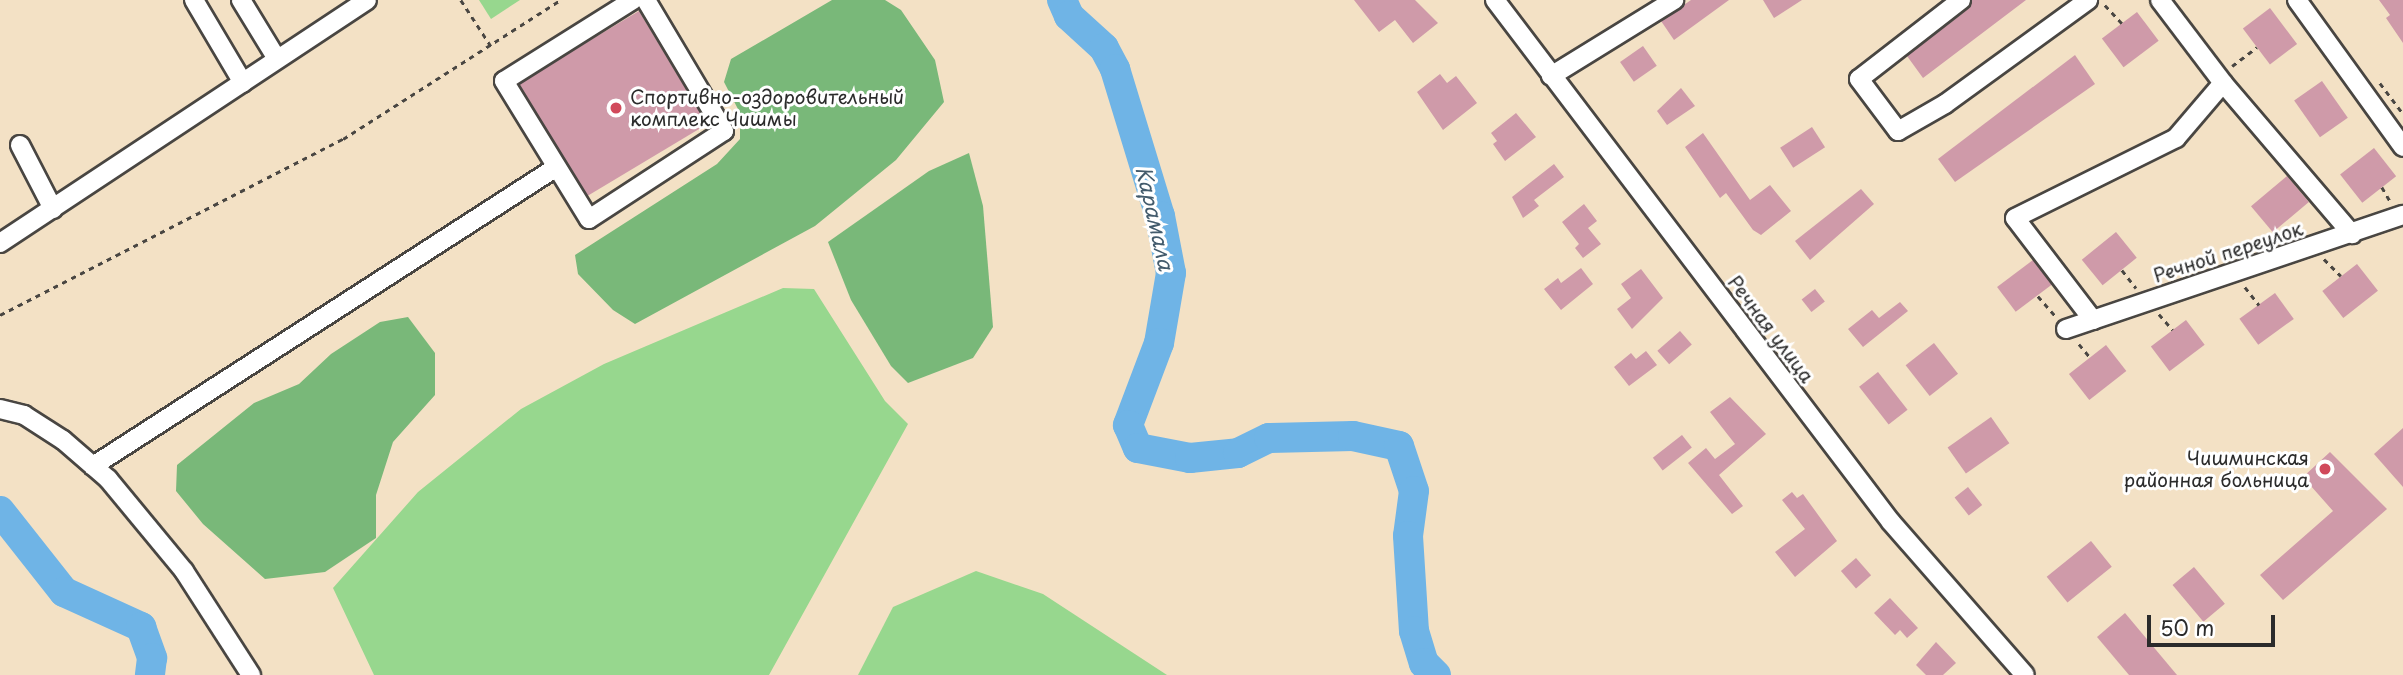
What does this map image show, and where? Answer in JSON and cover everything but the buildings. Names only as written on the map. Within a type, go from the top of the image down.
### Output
[{"type":"street","points":[[194,0],[243,83]]},
{"type":"street","points":[[241,0],[277,59]]},
{"type":"street","points":[[0,243],[367,0]]},
{"type":"street","points":[[633,0],[504,81],[589,219],[724,131],[646,0]]},
{"type":"street","name":"Речная улица","points":[[1494,0],[1891,522],[2025,675]]},
{"type":"street","points":[[1550,76],[1674,0]]},
{"type":"street","points":[[1961,0],[1859,79],[1898,131],[1945,104],[2088,0]]},
{"type":"street","points":[[2160,0],[2220,80],[2351,234]]},
{"type":"street","points":[[2297,0],[2401,138]]},
{"type":"street","points":[[2093,320],[2015,218],[2176,138],[2220,80]]},
{"type":"street","points":[[20,145],[53,209]]},
{"type":"street","points":[[93,466],[555,167]]},
{"type":"street","name":"Речной переулок","points":[[2066,329],[2403,215]]},
{"type":"street","points":[[0,409],[24,415],[93,466],[184,571],[251,675]]},
{"type":"path","points":[[461,0],[491,46]]},
{"type":"path","points":[[0,315],[343,139],[560,0]]},
{"type":"path","points":[[2101,0],[2122,23]]},
{"type":"path","points":[[2220,80],[2257,47]]},
{"type":"path","points":[[2312,247],[2341,276]]},
{"type":"path","points":[[2235,274],[2259,305]]},
{"type":"green space","points":[[479,0],[520,0],[491,19]]},
{"type":"green space","points":[[832,0],[885,0],[901,10],[935,60],[944,102],[896,160],[815,226],[635,324],[613,310],[578,274],[575,255],[717,164],[740,139],[740,113],[724,82],[731,59]]},
{"type":"green space","points":[[969,153],[983,206],[993,327],[973,358],[908,383],[891,366],[851,300],[828,242],[929,171]]},
{"type":"green space","points":[[783,288],[814,289],[885,401],[908,424],[769,675],[374,675],[333,588],[418,492],[521,409],[604,364]]},
{"type":"green space","points":[[408,317],[435,353],[435,395],[393,442],[376,495],[376,538],[325,572],[265,579],[203,524],[176,491],[177,465],[254,403],[299,384],[331,354],[380,322]]},
{"type":"green space","points":[[976,571],[1043,594],[1167,675],[858,675],[893,607]]},
{"type":"waterway","name":"Карамала","points":[[1062,0],[1069,16],[1104,48],[1115,69],[1160,216],[1171,273],[1159,343],[1128,425],[1138,448],[1190,458],[1238,453],[1269,438],[1353,436],[1399,446],[1414,491],[1408,536],[1414,631],[1424,663],[1436,675]]},
{"type":"waterway","points":[[0,511],[64,592],[141,627],[152,658],[150,675]]},
{"type":"place","name":"Спортивно-оздоровительный комплекс Чишмы","points":[[616,108]]},
{"type":"place","name":"Чишминская районная больница","points":[[2325,469]]}]
